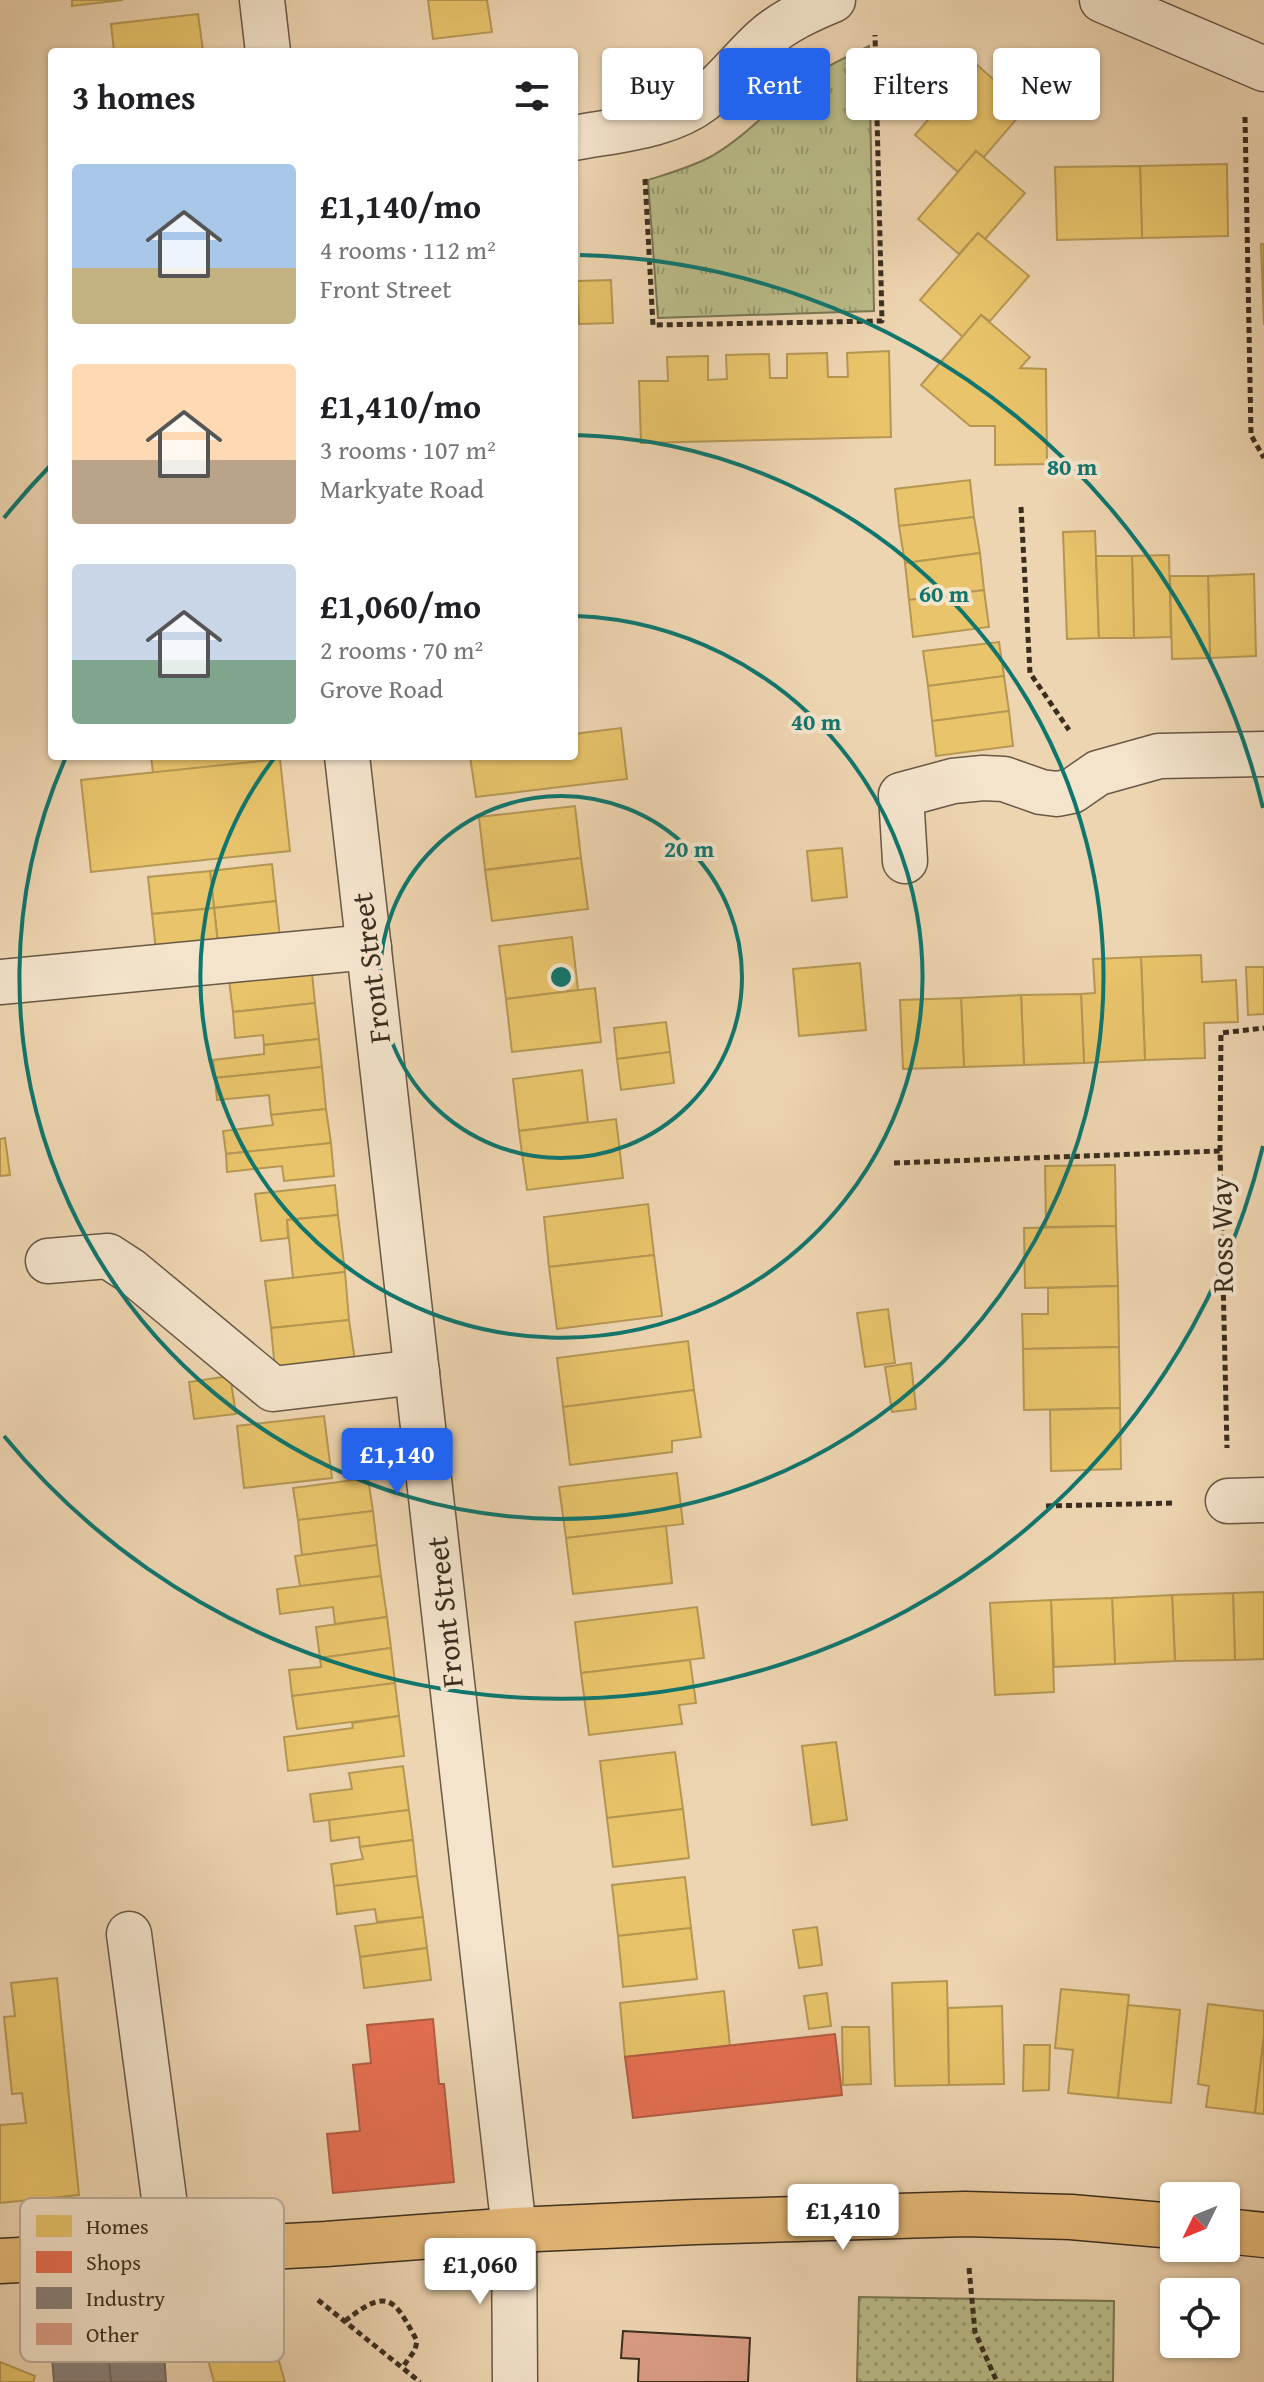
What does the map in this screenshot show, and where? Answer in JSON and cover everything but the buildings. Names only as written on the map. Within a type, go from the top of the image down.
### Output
[{"type":"main road","points":[[284,2246],[514,2230],[965,2214],[1071,2217],[1160,2225]]},
{"type":"main road","points":[[1240,2232],[1264,2235]]},
{"type":"main road","points":[[0,2261],[20,2260]]},
{"type":"street","points":[[262,0],[268,48]]},
{"type":"street","points":[[578,137],[642,126],[675,115],[702,101],[766,37],[804,12],[833,0]]},
{"type":"street","points":[[1102,0],[1254,65]]},
{"type":"street","points":[[905,861],[901,795],[953,781],[983,778],[1004,779],[1041,792],[1057,794],[1072,791],[1098,773],[1159,756],[1264,754]]},
{"type":"street","name":"Front Street","points":[[347,760],[514,2230],[515,2382]]},
{"type":"street","points":[[0,982],[369,947]]},
{"type":"street","points":[[48,1261],[108,1256],[141,1279],[273,1389],[417,1372]]},
{"type":"street","points":[[129,1934],[164,2198]]},
{"type":"path","points":[[642,126],[653,325],[882,321],[875,31]]},
{"type":"path","points":[[1254,65],[1251,435],[1264,458]]},
{"type":"path","points":[[1021,507],[1030,673],[1098,773]]},
{"type":"path","points":[[1220,1151],[1221,1033],[1264,1028]]},
{"type":"path","name":"Ross Way","points":[[894,1163],[1220,1151],[1246,1501],[1046,1506]]},
{"type":"path","points":[[965,2214],[973,2321],[997,2382]]},
{"type":"path","points":[[314,2296],[420,2382]]},
{"type":"path","points":[[345,2321],[376,2301],[388,2300],[395,2304],[417,2341],[415,2350],[402,2368]]},
{"type":"green space","points":[[846,57],[846,120],[870,120],[874,311],[658,318],[648,180],[712,156],[759,120],[830,120],[830,65]]},
{"type":"green space","points":[[859,2297],[1114,2301],[1113,2382],[857,2382]]}]
